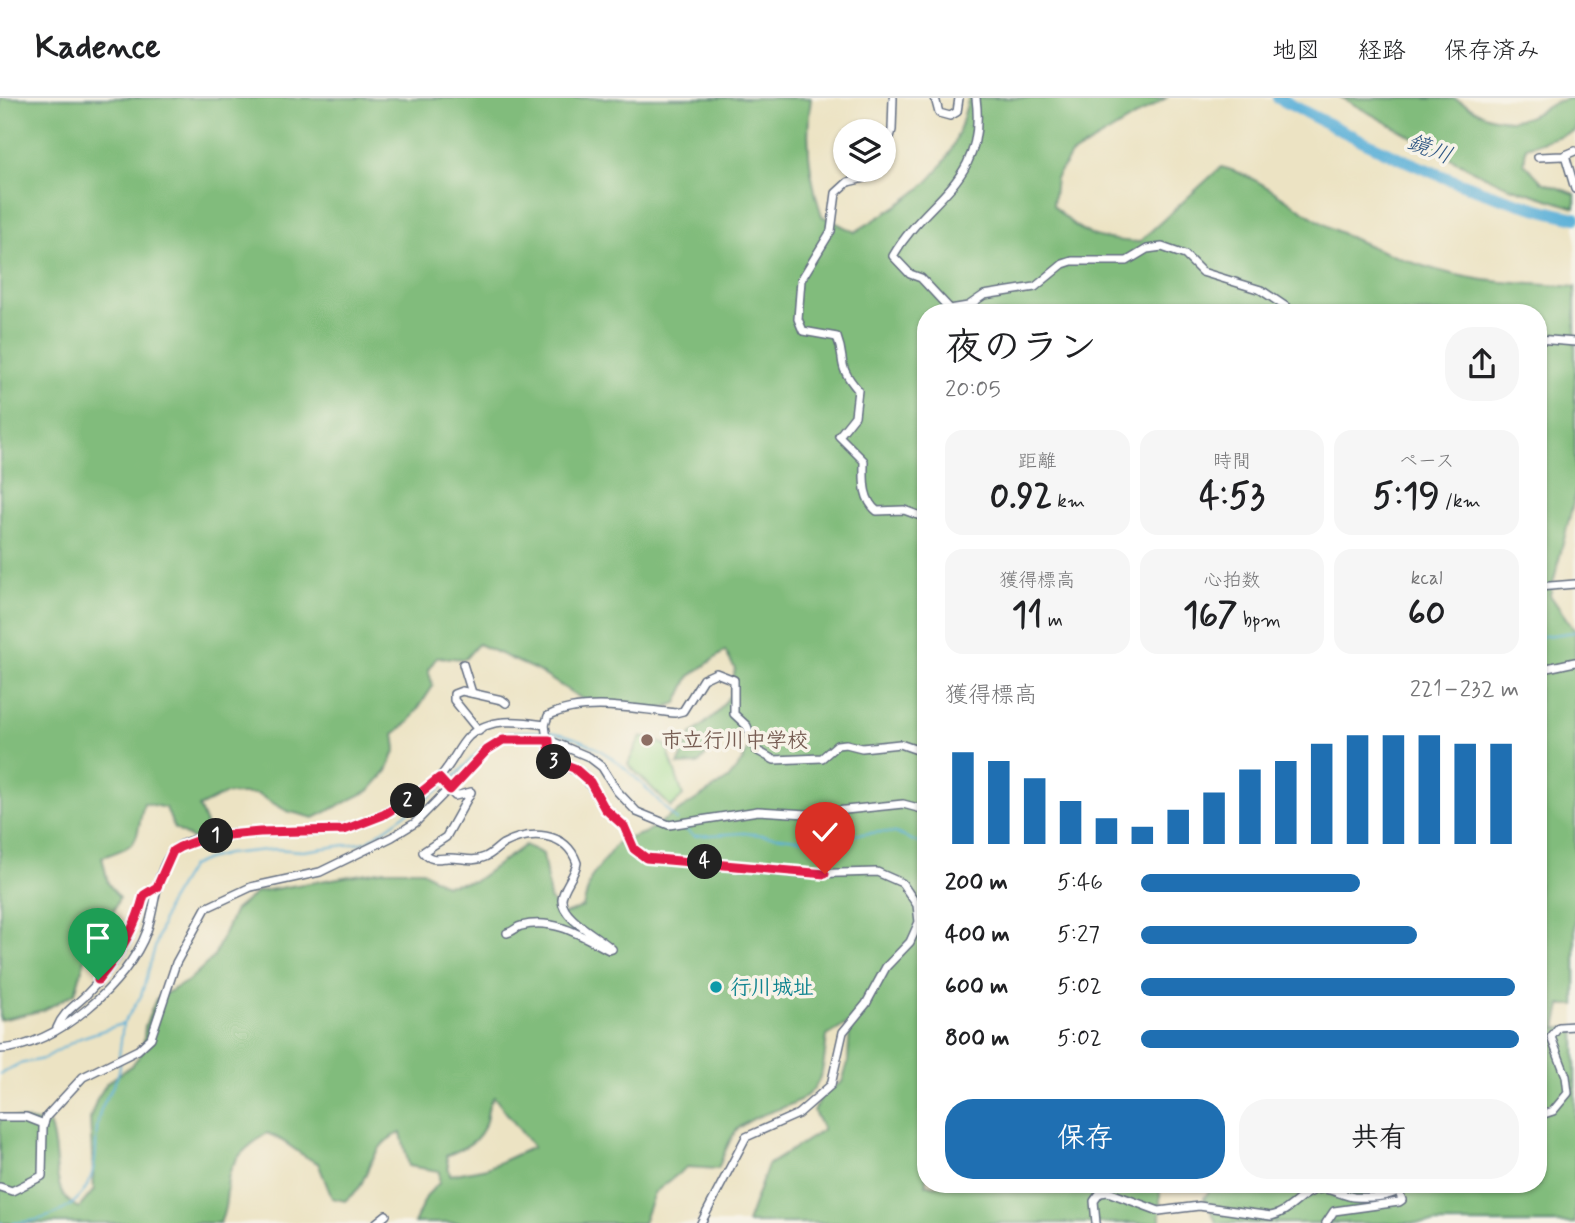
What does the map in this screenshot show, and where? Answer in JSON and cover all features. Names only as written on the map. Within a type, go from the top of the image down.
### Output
[{"type":"street","points":[[892,119],[893,98]]},
{"type":"street","points":[[935,98],[939,113],[950,116],[957,112],[959,98]]},
{"type":"street","points":[[945,304],[921,278],[910,274],[893,256],[905,236],[941,201],[961,175],[976,140],[979,117],[976,98]]},
{"type":"street","points":[[1538,157],[1565,155],[1575,151]]},
{"type":"street","points":[[1565,155],[1575,189]]},
{"type":"street","points":[[848,182],[836,193],[831,231],[801,280],[798,319],[803,331],[837,337],[841,347],[841,368],[858,390],[855,416],[839,436],[864,461],[866,494],[871,506],[877,511],[904,509],[917,514]]},
{"type":"street","points":[[971,304],[984,295],[1035,287],[1063,264],[1072,261],[1127,261],[1147,250],[1162,247],[1185,255],[1202,272],[1261,290],[1282,304]]},
{"type":"street","points":[[1547,340],[1575,342]]},
{"type":"street","points":[[1547,586],[1575,584]]},
{"type":"street","points":[[1547,668],[1575,662]]},
{"type":"street","points":[[463,664],[472,693]]},
{"type":"street","points":[[917,750],[900,744],[862,748],[846,744],[837,746],[822,758],[774,760],[756,750],[747,726],[733,715],[734,680],[716,673],[703,679],[683,711],[675,713],[592,708],[557,711],[548,716],[545,725],[550,759],[574,768],[590,782],[605,809],[624,826],[634,849],[646,858],[805,874],[877,872],[902,883],[917,905]]},
{"type":"street","points":[[479,731],[454,700],[454,694],[462,691],[502,699],[506,703]]},
{"type":"street","points":[[0,1049],[15,1048],[57,1028],[107,994],[133,960],[148,930],[157,887],[173,851],[207,837],[260,832],[344,830],[383,815],[420,793],[453,763],[468,737],[479,731],[505,720],[545,725]]},
{"type":"street","points":[[0,1187],[12,1191],[43,1176],[44,1124],[68,1090],[83,1077],[138,1050],[156,1030],[167,984],[206,908],[251,887],[320,872],[415,823],[487,750],[503,740],[549,740],[589,757],[602,767],[617,791],[637,811],[669,825],[758,811],[807,814],[903,804],[917,808]]},
{"type":"street","points":[[439,778],[458,796],[471,792],[446,837],[426,847],[423,852],[425,856],[434,860],[451,857],[469,860],[485,857],[506,843],[536,834],[556,839],[572,848],[577,863],[562,898],[565,908],[573,920],[612,949],[609,950],[567,927],[520,926],[507,933]]},
{"type":"street","points":[[57,1028],[63,1014],[85,995],[118,956],[140,913],[144,895],[157,887]]},
{"type":"street","points":[[701,1223],[746,1137],[798,1114],[831,1085],[843,1032],[866,1004],[886,967],[910,942],[917,926]]},
{"type":"street","points":[[1547,1113],[1553,1111],[1568,1093],[1566,1076],[1551,1037],[1559,1027],[1575,1026]]},
{"type":"street","points":[[0,1117],[26,1117],[44,1124]]},
{"type":"street","points":[[1096,1223],[1094,1201],[1099,1193]]},
{"type":"street","points":[[1111,1193],[1159,1211],[1199,1206],[1271,1216],[1281,1214],[1307,1193]]},
{"type":"street","points":[[1339,1193],[1353,1197],[1390,1193]]},
{"type":"street","points":[[1326,1223],[1334,1211],[1399,1202],[1402,1200],[1399,1193]]},
{"type":"street","points":[[376,1223],[386,1215]]},
{"type":"green space","points":[[0,98],[811,98],[809,158],[822,216],[855,232],[900,204],[938,171],[956,139],[969,98],[1166,98],[1071,155],[1056,178],[1053,205],[1072,224],[1101,238],[1139,242],[1221,167],[1251,178],[1337,231],[1409,261],[1484,280],[1575,287],[1575,496],[1550,595],[1575,631],[1575,1005],[1561,1005],[1556,1028],[1575,1028],[1575,1223],[1217,1223],[1204,1198],[1207,1193],[1547,1193],[1547,304],[917,304],[917,1193],[1160,1193],[1160,1223],[747,1223],[768,1165],[823,1130],[814,1111],[823,1093],[842,1082],[848,1062],[850,1022],[827,1036],[821,1074],[807,1095],[796,1102],[758,1116],[737,1130],[718,1169],[687,1167],[654,1193],[643,1223],[414,1223],[427,1195],[439,1183],[439,1171],[409,1166],[401,1133],[380,1147],[360,1187],[345,1201],[332,1198],[318,1163],[267,1133],[248,1147],[233,1164],[220,1223],[0,1223],[0,1116],[49,1124],[59,1183],[69,1202],[79,1208],[94,1190],[90,1119],[97,1099],[107,1083],[132,1065],[143,1051],[145,1026],[156,999],[188,981],[213,958],[235,910],[257,892],[385,870],[421,870],[445,885],[475,881],[525,845],[543,854],[550,899],[562,915],[583,907],[591,878],[617,843],[644,833],[728,779],[743,760],[752,740],[734,734],[714,746],[698,764],[678,765],[691,735],[717,713],[730,695],[735,669],[725,651],[689,677],[677,703],[651,712],[587,702],[536,670],[478,644],[465,659],[437,657],[428,670],[433,686],[409,722],[394,734],[396,749],[387,771],[370,790],[314,818],[287,811],[257,794],[225,794],[199,807],[206,824],[194,840],[174,828],[166,808],[144,803],[135,839],[125,848],[102,857],[108,883],[119,898],[110,920],[88,949],[75,993],[44,1010],[0,1020]],"holes":[[[494,1097],[533,1147],[487,1168],[450,1175],[446,1156],[470,1144],[479,1136]]]},
{"type":"green space","points":[[1342,98],[1455,99],[1485,115],[1510,120],[1527,117],[1558,102],[1575,98],[1575,131],[1526,147],[1524,163],[1542,182],[1575,194],[1575,208],[1507,186],[1472,170]]},
{"type":"green space","points":[[641,736],[666,745],[683,796],[671,807],[628,764]]},
{"type":"waterway","name":"鏡川","points":[[1278,98],[1386,152],[1460,183],[1498,197],[1575,218]]},
{"type":"waterway","points":[[1547,636],[1575,632]]},
{"type":"waterway","points":[[447,784],[496,737],[523,731],[543,732]]},
{"type":"waterway","points":[[549,732],[568,736],[603,752],[635,777],[676,820]]},
{"type":"waterway","points":[[119,1056],[123,1024],[141,996],[167,906],[191,866],[227,854],[275,849],[303,851],[367,842],[443,787]]},
{"type":"waterway","points":[[682,827],[694,836],[744,833],[807,840],[881,832],[895,833],[917,842]]},
{"type":"waterway","points":[[0,1074],[19,1064],[43,1059],[80,1038],[122,1024]]},
{"type":"waterway","points":[[13,1223],[56,1214],[68,1207],[86,1188],[95,1160],[100,1112],[115,1081],[120,1062]]},
{"type":"place","name":"市立行川中学校","points":[[647,740]]},
{"type":"place","name":"行川城址","points":[[716,987]]},
{"type":"route","points":[[98,980],[118,956],[140,913],[144,895],[157,887],[173,851],[207,837],[260,832],[344,830],[383,815],[439,778],[450,790],[487,750],[509,738],[549,740],[550,759],[583,774],[605,809],[624,826],[634,849],[646,858],[680,859],[743,869],[825,874]]}]
